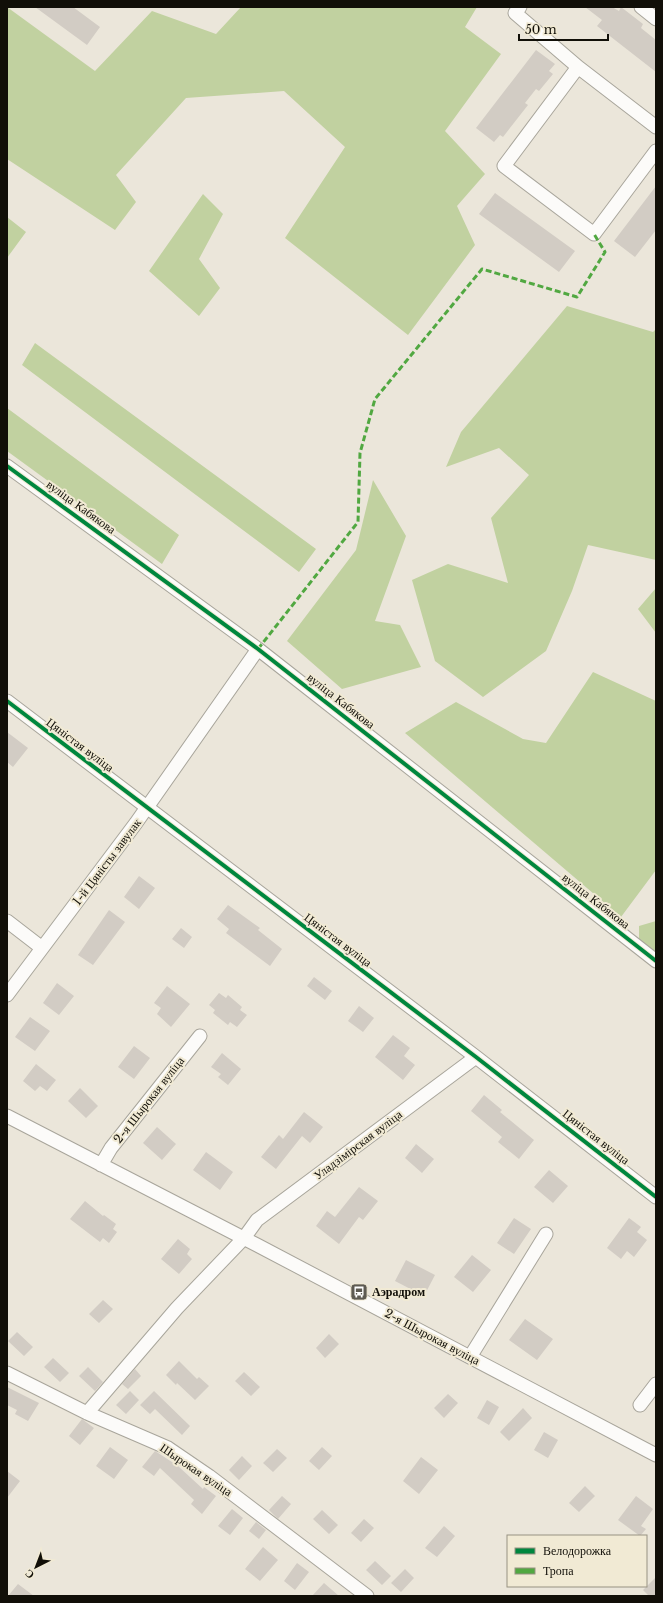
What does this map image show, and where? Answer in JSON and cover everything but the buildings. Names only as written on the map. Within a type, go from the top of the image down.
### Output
[{"type":"street","points":[[520,7],[515,13],[578,67],[656,127]]},
{"type":"street","points":[[641,7],[656,19]]},
{"type":"street","points":[[578,67],[504,166],[594,234],[656,151]]},
{"type":"street","name":"вуліца Кабякова","points":[[7,466],[258,649],[656,961]]},
{"type":"street","name":"1-й Цяністы завулак","points":[[7,995],[146,808],[258,649]]},
{"type":"street","name":"Цяністая вуліца","points":[[7,701],[656,1197]]},
{"type":"street","points":[[7,921],[42,948]]},
{"type":"street","name":"2-я Шырокая вуліца","points":[[101,1165],[111,1148],[200,1036]]},
{"type":"street","name":"Уладзімірская вуліца","points":[[87,1414],[176,1308],[244,1238],[257,1220],[476,1058]]},
{"type":"street","name":"2-я Шырокая вуліца","points":[[7,1116],[244,1238],[656,1455]]},
{"type":"street","points":[[470,1357],[546,1234]]},
{"type":"street","name":"Шырокая вуліца","points":[[7,1373],[87,1414],[168,1448],[209,1476],[367,1596]]},
{"type":"street","points":[[640,1405],[656,1384]]},
{"type":"green space","points":[[7,7],[95,71],[152,11],[216,34],[241,7],[477,7],[465,27],[501,54],[445,131],[485,174],[457,206],[475,245],[408,335],[285,238],[345,147],[284,91],[186,98],[116,175],[136,202],[115,230],[7,159]]},
{"type":"green space","points":[[203,194],[223,214],[199,259],[220,288],[199,316],[149,271]]},
{"type":"green space","points":[[7,217],[26,232],[7,258]]},
{"type":"green space","points":[[567,306],[653,332],[656,329],[656,560],[588,545],[572,591],[546,651],[483,697],[435,661],[412,580],[448,564],[508,583],[491,518],[529,475],[499,448],[446,467],[461,432]]},
{"type":"green space","points":[[35,343],[316,549],[299,572],[22,365]]},
{"type":"green space","points":[[7,408],[179,535],[162,564],[7,451]]},
{"type":"green space","points":[[373,480],[406,536],[375,621],[400,625],[421,667],[342,689],[287,641],[356,550]]},
{"type":"green space","points":[[656,588],[656,633],[638,609]]},
{"type":"green space","points":[[593,672],[656,701],[656,870],[621,917],[405,733],[456,702],[523,739],[546,743]]},
{"type":"green space","points":[[656,921],[656,953],[639,939],[639,926]]},
{"type":"marked path","points":[[258,649],[358,522],[360,453],[375,399],[482,269],[577,297],[605,252],[594,234]]},
{"type":"cycle path","points":[[7,466],[258,649],[656,961]]},
{"type":"cycle path","points":[[7,701],[476,1057],[656,1197]]},
{"type":"place","name":"Аэрадром","points":[[359,1292]]}]
